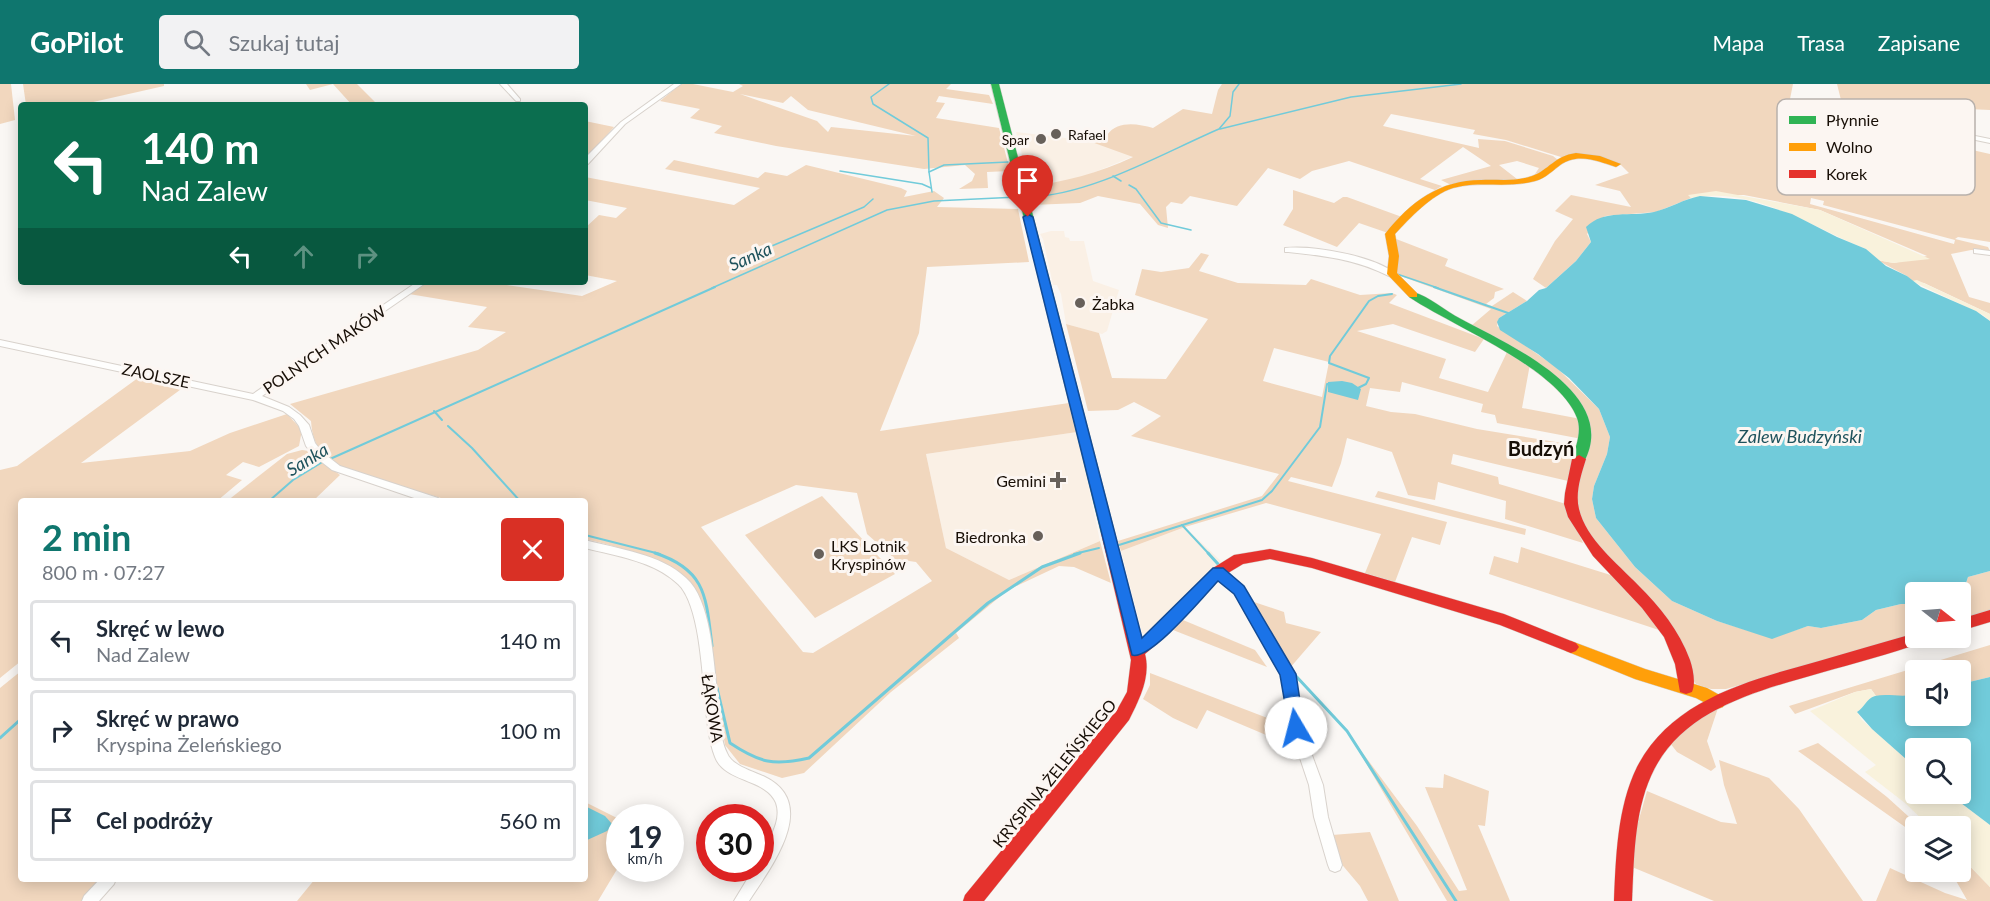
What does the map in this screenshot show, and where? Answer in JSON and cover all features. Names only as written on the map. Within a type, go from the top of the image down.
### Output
[{"type":"street","points":[[503,84],[518,100]]},
{"type":"street","points":[[588,159],[620,126],[678,84]]},
{"type":"street","name":"KRYSPINA ŻELEŃSKIEGO","points":[[972,901],[1130,705],[1139,681],[1138,651],[995,84]]},
{"type":"street","points":[[1975,138],[1990,141]]},
{"type":"street","points":[[1392,274],[1394,256],[1390,234],[1405,216],[1449,186],[1533,179],[1567,157],[1598,157],[1616,164]]},
{"type":"street","points":[[1288,250],[1345,255],[1362,259],[1392,274],[1415,297],[1533,364],[1574,402],[1583,416],[1586,436],[1570,490],[1572,510],[1594,549],[1624,580],[1673,639],[1684,665],[1686,687]]},
{"type":"street","points":[[1977,251],[1990,253]]},
{"type":"street","name":"POLNYCH MAKÓW","points":[[255,397],[419,285]]},
{"type":"street","name":"ZAOLSZE","points":[[0,343],[255,397],[290,410],[304,425],[310,444],[331,465],[350,474],[425,498]]},
{"type":"street","name":"ŁĄKOWA","points":[[588,545],[657,566],[684,582],[691,591],[702,626],[722,757],[737,771],[772,788],[780,795],[783,803],[781,831],[777,843],[741,901]]},
{"type":"street","points":[[1138,651],[1154,638],[1220,571],[1239,559],[1270,554],[1288,556],[1504,620],[1641,674],[1686,687],[1718,702]]},
{"type":"street","points":[[1220,571],[1239,590],[1288,674],[1296,728],[1316,785],[1321,817],[1335,866]]},
{"type":"street","points":[[1971,622],[1990,616]]},
{"type":"street","points":[[1623,901],[1626,846],[1633,804],[1645,769],[1661,744],[1682,723],[1718,702],[1757,686],[1905,642]]},
{"type":"street","points":[[89,901],[106,882]]},
{"type":"shaded area","points":[[0,84],[11,84],[15,120],[0,124]]},
{"type":"shaded area","points":[[23,84],[164,84],[164,86],[93,102],[26,102]]},
{"type":"shaded area","points":[[306,84],[333,84],[310,90]]},
{"type":"shaded area","points":[[333,84],[357,84],[375,102],[349,102]]},
{"type":"shaded area","points":[[681,84],[693,84],[733,92],[743,86],[739,84],[951,84],[946,89],[989,95],[993,104],[939,96],[936,102],[945,103],[936,118],[999,128],[1010,171],[987,172],[988,188],[959,189],[972,181],[975,174],[965,165],[924,169],[776,146],[714,133],[722,126],[690,118],[700,109],[660,101]],"holes":[[[740,94],[783,103],[791,96],[808,110],[916,136],[831,127],[828,132],[817,121]]]},
{"type":"shaded area","points":[[1222,84],[1793,84],[1790,99],[1777,99],[1777,195],[1975,195],[1975,151],[1990,154],[1990,242],[1958,237],[1955,239],[1988,247],[1990,251],[1971,250],[1951,254],[1969,297],[1990,303],[1990,314],[1924,283],[1912,281],[1877,260],[1894,263],[1927,256],[1820,210],[1744,195],[1689,195],[1691,198],[1656,212],[1605,216],[1587,234],[1591,242],[1576,261],[1546,288],[1533,279],[1555,241],[1573,219],[1555,211],[1571,195],[1631,207],[1620,191],[1595,185],[1629,173],[1620,164],[1606,158],[1561,157],[1506,140],[1473,134],[1475,130],[1391,114],[1383,126],[1479,148],[1478,139],[1505,141],[1553,156],[1558,160],[1546,170],[1535,174],[1539,168],[1517,161],[1499,165],[1517,179],[1449,184],[1441,180],[1491,166],[1463,147],[1420,179],[1442,186],[1435,190],[1349,161],[1312,171],[1300,179],[1268,168],[1237,206],[1190,196],[1182,204],[1171,202],[1166,207],[1168,228],[1158,225],[1140,204],[1098,196],[1080,203],[1032,205],[1026,187],[1081,176],[1133,157],[1086,140],[1090,132],[1107,135],[1117,127],[1128,124],[1153,128],[1183,109],[1212,114],[1218,90]],"holes":[[[1811,198],[1824,201],[1823,205],[1955,240],[1954,244],[1810,204]]]},
{"type":"shaded area","points":[[1837,84],[1990,84],[1990,110],[1975,109],[1975,99],[1841,99]]},
{"type":"shaded area","points":[[588,122],[614,127],[588,156]]},
{"type":"shaded area","points":[[1016,132],[1091,141],[1134,156],[1083,177],[1061,183],[1026,187],[1024,178],[1028,177]]},
{"type":"shaded area","points":[[674,160],[758,178],[765,172],[787,176],[806,165],[901,188],[907,191],[904,197],[934,191],[944,198],[937,207],[1018,209],[1029,262],[927,267],[919,333],[880,431],[1069,403],[1077,432],[926,454],[946,548],[1009,580],[1100,541],[1111,583],[1074,567],[1059,566],[1008,590],[956,633],[959,638],[891,692],[804,773],[782,778],[740,764],[725,745],[699,595],[690,583],[664,565],[632,552],[588,540],[588,498],[441,498],[350,471],[327,458],[314,439],[311,421],[290,404],[478,350],[506,332],[468,327],[487,307],[409,294],[422,285],[507,285],[582,296],[617,281],[588,276],[588,225],[599,215],[616,218],[627,208],[588,201],[588,178],[734,205],[760,188],[665,169]],"holes":[[[796,485],[857,493],[867,534],[895,559],[916,562],[932,581],[813,653],[803,652],[701,527]]]},
{"type":"shaded area","points":[[1293,190],[1334,203],[1347,197],[1402,217],[1388,233],[1359,223],[1337,247],[1283,225],[1293,209]]},
{"type":"shaded area","points":[[1064,231],[1065,237],[1070,241],[1084,241],[1093,281],[1119,290],[1107,331],[1102,334],[1066,324],[1061,294],[1057,285],[1053,285],[1040,234]]},
{"type":"shaded area","points":[[1391,237],[1448,259],[1445,266],[1504,289],[1495,292],[1494,298],[1486,304],[1492,306],[1513,292],[1527,301],[1499,318],[1497,326],[1556,367],[1599,409],[1610,437],[1607,454],[1594,486],[1592,499],[1596,518],[1635,567],[1672,601],[1717,621],[1772,638],[1808,626],[1821,628],[1862,620],[1876,610],[1905,604],[1905,637],[1726,689],[1711,689],[1696,684],[1690,676],[1681,645],[1597,547],[1575,511],[1586,416],[1512,349],[1471,326],[1491,309],[1395,274]]},
{"type":"shaded area","points":[[1201,253],[1209,255],[1199,271],[1238,283],[1306,285],[1311,279],[1360,295],[1392,293],[1397,295],[1389,303],[1484,339],[1475,352],[1393,324],[1357,331],[1446,359],[1439,378],[1488,392],[1508,350],[1530,364],[1522,408],[1581,419],[1582,439],[1497,423],[1495,415],[1481,412],[1483,404],[1402,382],[1400,392],[1370,388],[1366,406],[1391,412],[1415,414],[1477,429],[1580,446],[1568,481],[1453,454],[1451,464],[1498,477],[1499,484],[1566,504],[1583,543],[1505,519],[1506,501],[1438,482],[1435,500],[1408,495],[1392,452],[1347,438],[1332,487],[1291,477],[1288,481],[1447,522],[1440,545],[1412,537],[1395,582],[1365,573],[1381,534],[1266,503],[1185,527],[1121,551],[1118,541],[1262,496],[1279,474],[1131,436],[1161,416],[1134,402],[1118,410],[1088,411],[1066,324],[1099,333],[1112,378],[1166,379],[1208,319],[1135,295],[1142,269],[1161,272],[1189,268]],"holes":[[[1274,348],[1329,362],[1322,397],[1263,381]]]},
{"type":"shaded area","points":[[142,375],[188,384],[81,463],[190,451],[230,433],[287,414],[302,430],[299,446],[259,467],[243,462],[226,475],[242,480],[221,498],[18,498],[18,663],[0,678],[0,470],[17,466]]},
{"type":"shaded area","points":[[1077,432],[1100,541],[1009,580],[946,548],[926,454]]},
{"type":"shaded area","points":[[302,450],[309,451],[340,475],[316,498],[231,498],[287,454]]},
{"type":"shaded area","points":[[1378,491],[1526,529],[1525,535],[1375,497]]},
{"type":"shaded area","name":"LKS Lotnik Kryspinów","points":[[822,496],[895,574],[815,618],[745,535]]},
{"type":"shaded area","points":[[1185,527],[1223,563],[1147,634],[1142,633],[1121,551]]},
{"type":"shaded area","points":[[1521,547],[1617,577],[1665,632],[1489,574],[1494,556],[1518,563]]},
{"type":"shaded area","points":[[1990,571],[1990,611],[1971,617],[1971,582],[1967,582],[1968,577]]},
{"type":"shaded area","points":[[1248,600],[1284,612],[1286,623],[1321,632],[1289,669]]},
{"type":"shaded area","points":[[1183,620],[1255,650],[1267,667],[1173,630]]},
{"type":"shaded area","points":[[1990,645],[1990,677],[1971,682],[1971,660],[1941,660]]},
{"type":"shaded area","points":[[1905,671],[1905,696],[1876,696],[1871,689],[1855,692],[1795,714],[1789,706]]},
{"type":"shaded area","points":[[18,673],[18,882],[101,882],[83,901],[0,901],[0,688]]},
{"type":"shaded area","points":[[1150,673],[1288,726],[1299,749],[1207,710],[1197,729],[1173,718],[1143,699],[1150,685]]},
{"type":"shaded area","points":[[1718,708],[1707,741],[1716,767],[1711,771],[1677,752],[1670,743],[1685,726]]},
{"type":"shaded area","points":[[1350,736],[1417,826],[1459,891],[1467,890],[1425,787],[1443,788],[1444,774],[1489,791],[1485,826],[1478,825],[1510,901],[1447,901]]},
{"type":"shaded area","points":[[1818,743],[1908,816],[1905,816],[1905,827],[1798,751]]},
{"type":"shaded area","points":[[1719,760],[1769,778],[1799,809],[1863,901],[1714,901],[1632,867],[1634,837],[1647,791],[1721,822],[1737,824],[1724,785]]},
{"type":"shaded area","points":[[588,804],[606,812],[606,882],[609,882],[598,901],[297,901],[313,882],[588,882]]},
{"type":"shaded area","points":[[1370,832],[1399,901],[1368,901],[1360,886],[1339,861],[1332,835]]},
{"type":"shaded area","points":[[1971,867],[1990,887],[1990,901],[1876,901],[1890,868],[1905,875],[1905,882],[1921,882],[1967,900],[1957,882],[1971,882]]},
{"type":"sand","points":[[1716,191],[1820,210],[1930,259],[1893,263],[1877,260],[1866,249],[1760,203],[1714,196],[1691,198],[1688,195]]},
{"type":"sand","points":[[1917,280],[1990,314],[1990,321],[1983,315],[1912,281]]},
{"type":"sand","points":[[1871,689],[1876,696],[1857,712],[1862,720],[1905,758],[1905,803],[1865,772],[1876,765],[1810,711],[1855,692]]},
{"type":"sand","points":[[1906,804],[1962,804],[1990,825],[1990,887],[1971,867],[1971,816],[1919,816]]},
{"type":"water","name":"Zalew Budzyński","points":[[1700,196],[1746,200],[1792,214],[1866,249],[1886,266],[1907,276],[1921,287],[1976,311],[1990,321],[1990,571],[1968,577],[1966,582],[1905,582],[1905,604],[1876,610],[1862,620],[1821,628],[1808,626],[1772,639],[1717,621],[1672,601],[1635,567],[1596,518],[1592,499],[1594,486],[1607,454],[1610,437],[1599,409],[1569,378],[1538,354],[1500,330],[1497,322],[1499,318],[1527,301],[1539,290],[1546,288],[1576,261],[1591,242],[1586,227],[1593,221],[1609,216],[1654,212]]},
{"type":"water","points":[[1328,382],[1352,383],[1361,389],[1358,400],[1328,392]]},
{"type":"water","points":[[1990,677],[1990,825],[1962,804],[1971,804],[1971,738],[1905,738],[1905,758],[1872,729],[1857,712],[1875,696],[1905,696],[1905,726],[1971,726],[1971,682]]},
{"type":"water","points":[[588,808],[605,816],[606,831],[588,840]]},
{"type":"waterway","points":[[889,84],[871,97],[873,104],[928,138],[929,172]]},
{"type":"waterway","name":"Sanka","points":[[1114,176],[1219,129],[1230,116],[1233,92],[1239,84]]},
{"type":"waterway","points":[[1220,129],[1351,97],[1461,84]]},
{"type":"waterway","points":[[929,172],[944,165],[1008,162]]},
{"type":"waterway","points":[[840,171],[922,184],[931,188]]},
{"type":"waterway","points":[[929,172],[932,192]]},
{"type":"waterway","name":"Sanka","points":[[1029,197],[1053,195],[1114,176]]},
{"type":"waterway","points":[[1114,176],[1121,181]]},
{"type":"waterway","points":[[1129,185],[1136,189],[1161,223],[1191,230]]},
{"type":"waterway","name":"Sanka","points":[[712,288],[887,210],[934,201],[1020,197]]},
{"type":"waterway","points":[[741,259],[864,207],[873,199]]},
{"type":"waterway","points":[[1397,274],[1438,288]]},
{"type":"waterway","name":"Sanka","points":[[435,412],[715,287]]},
{"type":"waterway","points":[[1434,287],[1508,313]]},
{"type":"waterway","points":[[1358,388],[1366,384],[1369,378],[1329,363],[1330,356],[1369,301],[1378,296],[1392,294]]},
{"type":"waterway","points":[[1182,525],[1262,500],[1272,491],[1320,427],[1327,384],[1330,384]]},
{"type":"waterway","name":"Sanka","points":[[330,459],[435,412]]},
{"type":"waterway","points":[[435,412],[442,420]]},
{"type":"waterway","points":[[448,426],[472,448],[517,498]]},
{"type":"waterway","name":"Sanka","points":[[272,498],[293,480],[324,461]]},
{"type":"waterway","points":[[1119,545],[1182,525]]},
{"type":"waterway","points":[[1182,525],[1209,554]]},
{"type":"waterway","points":[[588,536],[660,554]]},
{"type":"waterway","points":[[1074,554],[1099,548]]},
{"type":"waterway","points":[[655,553],[685,568],[701,588],[708,614],[712,646]]},
{"type":"waterway","points":[[717,688],[730,743],[750,755],[768,761],[786,762],[809,758],[988,603],[1042,567],[1080,553]]},
{"type":"waterway","points":[[1208,553],[1218,564]]},
{"type":"waterway","points":[[1227,572],[1235,581]]},
{"type":"waterway","points":[[1295,675],[1347,731],[1456,901]]},
{"type":"waterway","name":"Sanka","points":[[0,738],[18,722]]},
{"type":"traffic: fast","points":[[995,84],[1108,533]]},
{"type":"traffic: fast","points":[[1413,295],[1533,364],[1555,381],[1572,399],[1583,418],[1585,434],[1579,459]]},
{"type":"traffic: slow","points":[[1413,295],[1392,274],[1394,256],[1390,234],[1435,194],[1450,186],[1460,184],[1533,179],[1569,157],[1583,155],[1616,164]]},
{"type":"traffic: slow","points":[[1571,647],[1641,674],[1701,693],[1717,702]]},
{"type":"traffic: jam","points":[[1579,459],[1571,493],[1572,511],[1581,530],[1598,552],[1647,604],[1669,632],[1683,664],[1686,687]]},
{"type":"traffic: jam","points":[[972,901],[1123,715],[1135,692],[1139,660],[1108,533]]},
{"type":"traffic: jam","points":[[1138,651],[1154,638],[1218,572],[1239,559],[1270,554],[1312,563],[1504,620],[1571,647]]},
{"type":"traffic: jam","points":[[1971,622],[1990,616]]},
{"type":"traffic: jam","points":[[1623,901],[1633,802],[1644,771],[1658,748],[1676,729],[1697,713],[1720,700],[1746,690],[1905,642]]},
{"type":"place","name":"Rafael","points":[[1056,134]]},
{"type":"place","name":"Spar","points":[[1041,139]]},
{"type":"place","name":"Żabka","points":[[1080,303]]},
{"type":"place","name":"Gemini","points":[[1058,480]]},
{"type":"place","name":"Biedronka","points":[[1038,536]]},
{"type":"place","name":"LKS Lotnik Kryspinów","points":[[819,554]]},
{"type":"district","name":"Budzyń","points":[[1541,448]]},
{"type":"route","points":[[1028,217],[1138,651],[1154,638],[1218,572],[1239,590],[1288,674],[1296,728]]}]
